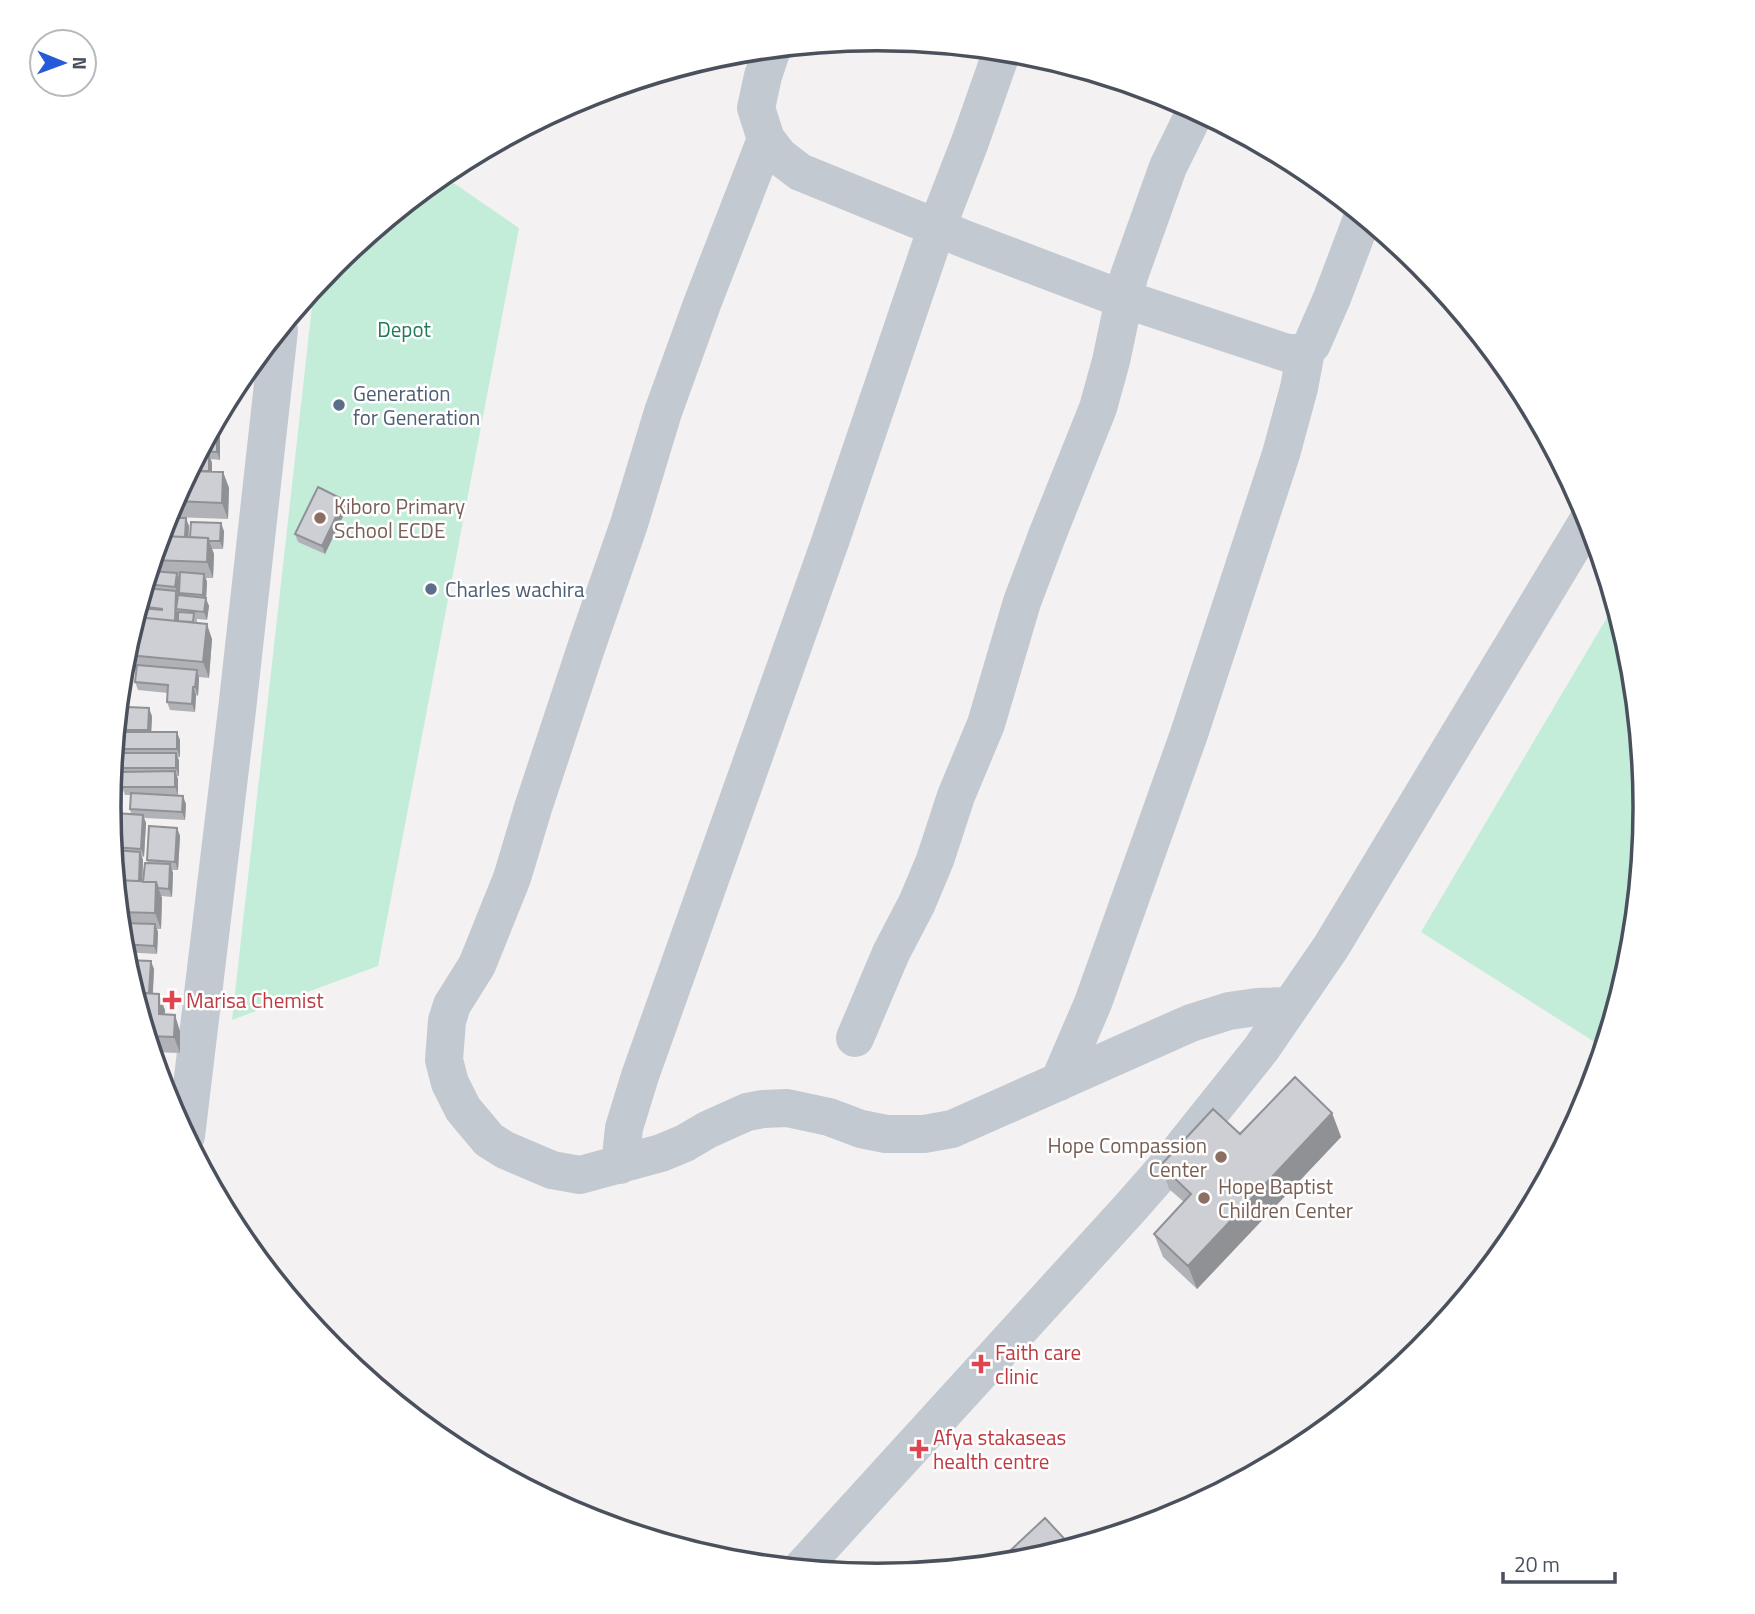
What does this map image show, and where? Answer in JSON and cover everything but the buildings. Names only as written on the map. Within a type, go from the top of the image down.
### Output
[{"type":"street","points":[[769,59],[756,108],[766,139],[779,156],[800,172],[997,252],[1125,300],[1287,353],[1298,354],[1306,351],[1312,344],[1360,225]]},
{"type":"street","points":[[620,1165],[624,1128],[640,1076],[830,542],[937,227],[999,61]]},
{"type":"street","points":[[855,1038],[891,953],[917,904],[956,796],[986,724],[1022,602],[1098,408],[1129,276],[1168,167],[1191,119]]},
{"type":"street","points":[[766,139],[663,412],[629,524],[512,878],[477,965],[452,1005],[447,1021],[444,1060],[450,1083],[463,1109],[489,1140],[505,1150],[552,1170],[580,1175],[661,1153],[747,1112],[787,1108],[829,1116],[861,1129],[886,1134],[924,1134],[952,1129],[1191,1023],[1229,1011],[1290,1006]]},
{"type":"street","points":[[188,1117],[277,348]]},
{"type":"street","points":[[1059,1082],[1093,1003],[1193,722],[1281,454],[1306,351]]},
{"type":"street","points":[[809,1560],[1130,1208],[1174,1158],[1261,1049],[1331,947],[1581,532]]},
{"type":"green space","name":"Depot","points":[[452,182],[519,228],[378,966],[232,1020],[312,305],[379,238]]},
{"type":"green space","points":[[1609,614],[1627,708],[1634,807],[1627,906],[1619,955],[1596,1043],[1421,932]]},
{"type":"place","name":"Generation for Generation","points":[[339,405]]},
{"type":"place","name":"Kiboro Primary School ECDE","points":[[320,518]]},
{"type":"place","name":"Charles wachira","points":[[431,589]]},
{"type":"place","name":"Marisa Chemist","points":[[172,1000]]},
{"type":"place","name":"Hope Compassion Center","points":[[1221,1157]]},
{"type":"place","name":"Hope Baptist Children Center","points":[[1204,1198]]},
{"type":"place","name":"Faith care clinic","points":[[981,1364]]},
{"type":"place","name":"Afya stakaseas health centre","points":[[919,1449]]}]
